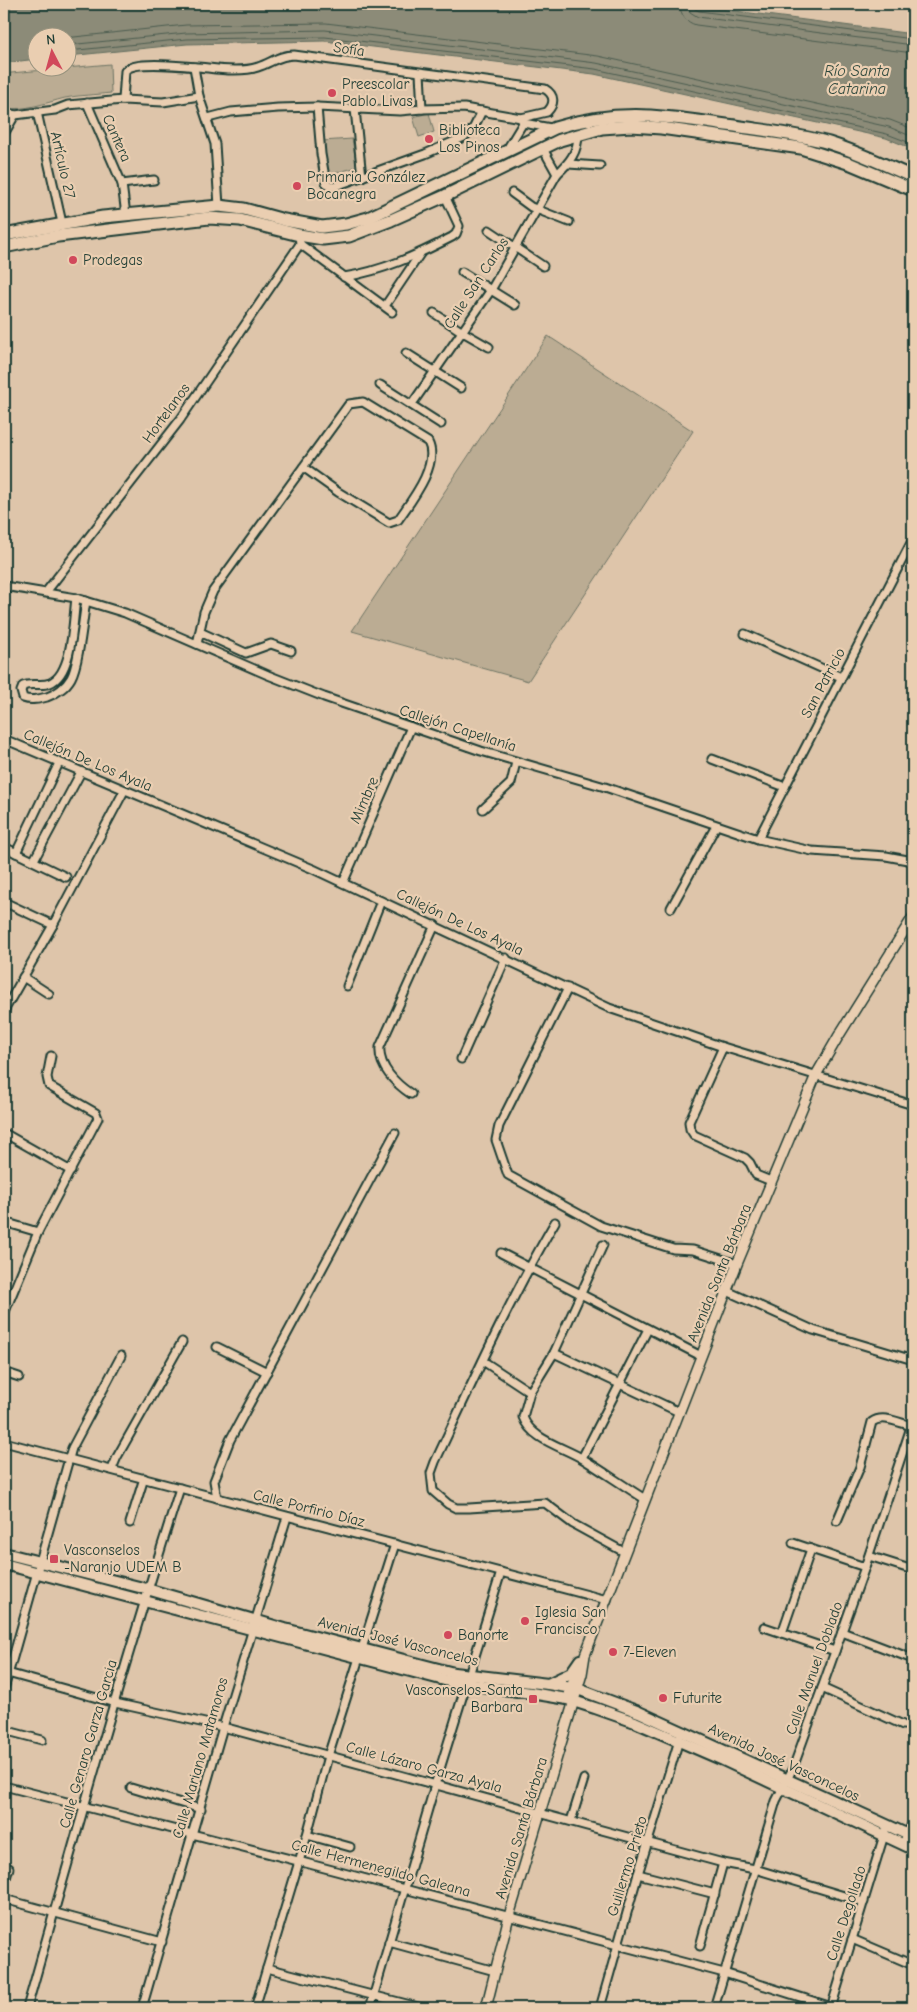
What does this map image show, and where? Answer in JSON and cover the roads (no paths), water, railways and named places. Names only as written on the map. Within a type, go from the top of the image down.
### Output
[{"type":"main road","points":[[4,235],[62,223],[219,206],[244,209],[302,224],[322,227],[346,224],[368,218],[555,128],[582,120],[632,114],[803,136],[853,151],[913,177]]},
{"type":"main road","points":[[4,247],[66,235],[209,218],[240,220],[300,240],[349,236],[445,196],[542,147],[578,134],[602,128],[631,126],[661,128],[801,148],[851,164],[913,190]]},
{"type":"main road","name":"Avenida José Vasconcelos","points":[[4,1553],[147,1590],[253,1624],[360,1653],[467,1680],[570,1700],[680,1736]]},
{"type":"main road","name":"Avenida José Vasconcelos","points":[[4,1564],[144,1600],[253,1624]]},
{"type":"main road","points":[[548,1684],[571,1673],[583,1658]]},
{"type":"main road","name":"Avenida José Vasconcelos","points":[[467,1680],[548,1684],[574,1688],[639,1712],[680,1736],[885,1831],[908,1839],[913,1849]]},
{"type":"street","name":"Sofía","points":[[123,100],[125,71],[128,67],[154,65],[219,69],[251,68],[259,67],[273,59],[287,55],[545,88],[550,92],[553,97],[553,104],[547,112],[522,121]]},
{"type":"street","points":[[194,67],[199,96],[208,118],[216,153],[219,206]]},
{"type":"street","points":[[420,73],[422,108]]},
{"type":"street","points":[[4,112],[15,115],[55,110],[68,105],[87,103],[123,100],[162,102],[199,96]]},
{"type":"street","name":"Cantera","points":[[87,103],[122,184],[126,215]]},
{"type":"street","points":[[208,118],[232,112],[278,108],[317,107],[400,111],[422,108],[464,108],[555,128]]},
{"type":"street","points":[[317,107],[321,154],[326,182],[330,186],[336,187],[464,137],[473,130],[482,111]]},
{"type":"street","points":[[355,109],[362,178]]},
{"type":"street","name":"Artículo 27","points":[[37,112],[62,223]]},
{"type":"street","points":[[4,134],[15,115]]},
{"type":"street","points":[[505,152],[522,121]]},
{"type":"street","name":"Calle San Carlos","points":[[412,404],[491,290],[557,174],[568,164],[576,151],[578,134]]},
{"type":"street","points":[[542,147],[557,174]]},
{"type":"street","points":[[568,164],[600,166]]},
{"type":"street","name":"Cantera","points":[[122,184],[154,180]]},
{"type":"street","points":[[512,193],[531,206],[569,222]]},
{"type":"street","points":[[344,276],[381,270],[420,254],[452,237],[458,230],[458,221],[445,196]]},
{"type":"street","points":[[489,230],[543,266]]},
{"type":"street","points":[[300,240],[392,312]]},
{"type":"street","name":"Hortelanos","points":[[46,592],[180,420],[300,240]]},
{"type":"street","points":[[385,306],[420,254]]},
{"type":"street","points":[[462,272],[515,305]]},
{"type":"street","points":[[434,313],[490,347]]},
{"type":"street","points":[[406,352],[461,388]]},
{"type":"street","points":[[380,385],[441,424]]},
{"type":"street","points":[[197,644],[204,612],[213,591],[303,467],[349,404],[363,402],[428,442],[432,452],[427,476],[398,520],[390,524],[338,492],[303,467]]},
{"type":"street","name":"San Patricio","points":[[758,840],[913,539]]},
{"type":"street","name":"Callejón Capellanía","points":[[4,586],[86,600],[125,612],[324,697],[516,762],[605,787],[758,840],[812,851],[886,856],[913,861]]},
{"type":"street","points":[[76,598],[68,656],[62,674],[55,681],[45,685],[28,684],[23,686],[21,691],[23,698],[29,700],[48,696],[66,686],[73,673],[86,600]]},
{"type":"street","points":[[72,627],[81,629]]},
{"type":"street","points":[[200,632],[246,653],[270,644],[278,645],[291,651]]},
{"type":"street","points":[[745,634],[841,677]]},
{"type":"street","name":"Mimbre","points":[[343,883],[411,727]]},
{"type":"street","name":"Callejón De Los Ayala","points":[[4,739],[343,883],[635,1018],[913,1105]]},
{"type":"street","points":[[712,758],[785,787]]},
{"type":"street","points":[[483,809],[511,783],[516,762]]},
{"type":"street","points":[[16,853],[59,763]]},
{"type":"street","points":[[34,860],[81,772]]},
{"type":"street","points":[[4,1011],[53,925],[124,791]]},
{"type":"street","points":[[670,908],[716,826]]},
{"type":"street","points":[[4,847],[66,877]]},
{"type":"street","points":[[347,986],[381,901]]},
{"type":"street","points":[[4,902],[53,925]]},
{"type":"street","name":"Avenida Santa Bárbara","points":[[486,2008],[509,1916],[583,1658],[736,1264],[816,1075],[913,917]]},
{"type":"street","points":[[411,1094],[399,1086],[389,1075],[380,1055],[380,1047],[435,925]]},
{"type":"street","points":[[461,1058],[506,958]]},
{"type":"street","points":[[23,977],[48,994]]},
{"type":"street","points":[[568,988],[499,1126],[496,1140],[508,1175],[600,1226],[672,1249],[692,1250],[736,1264]]},
{"type":"street","points":[[723,1047],[689,1122],[690,1129],[694,1135],[745,1158],[756,1175],[771,1181]]},
{"type":"street","points":[[4,1314],[38,1232],[98,1116],[49,1086],[46,1077],[51,1056]]},
{"type":"street","points":[[4,1133],[71,1171]]},
{"type":"street","points":[[217,1498],[214,1481],[222,1458],[395,1133]]},
{"type":"street","points":[[4,1222],[38,1232]]},
{"type":"street","points":[[555,1222],[529,1267],[435,1462],[431,1473],[433,1491],[448,1504],[456,1508],[544,1503],[581,1529],[624,1552]]},
{"type":"street","points":[[603,1245],[554,1353],[530,1392],[523,1417],[528,1426],[550,1442],[582,1458],[646,1499]]},
{"type":"street","points":[[501,1253],[701,1356]]},
{"type":"street","points":[[727,1291],[813,1330],[913,1360]]},
{"type":"street","points":[[582,1458],[648,1329]]},
{"type":"street","points":[[112,1469],[182,1342]]},
{"type":"street","points":[[218,1347],[267,1372]]},
{"type":"street","points":[[554,1353],[679,1412]]},
{"type":"street","points":[[4,1689],[6,1673],[41,1562],[72,1448],[122,1356]]},
{"type":"street","points":[[483,1361],[530,1392]]},
{"type":"street","points":[[4,1372],[18,1377]]},
{"type":"street","points":[[837,1521],[860,1467],[872,1422],[876,1419],[885,1418],[912,1424]]},
{"type":"street","name":"Calle Manuel Doblado","points":[[714,2008],[740,1927],[755,1869],[784,1784],[822,1688],[865,1568],[912,1424]]},
{"type":"street","name":"Calle Porfirio Díaz","points":[[4,1442],[607,1600]]},
{"type":"street","points":[[130,1523],[144,1478]]},
{"type":"street","name":"Calle Genaro Garza Garcia","points":[[27,2008],[83,1807],[147,1590],[180,1488]]},
{"type":"street","name":"Calle Mariano Matamoros","points":[[142,2008],[253,1624],[287,1517]]},
{"type":"street","points":[[255,2008],[307,1836],[328,1756],[394,1544]]},
{"type":"street","points":[[793,1544],[865,1568]]},
{"type":"street","points":[[782,1633],[811,1549]]},
{"type":"street","points":[[869,1556],[913,1570]]},
{"type":"street","points":[[370,2008],[435,1785],[501,1572]]},
{"type":"street","points":[[764,1627],[834,1651]]},
{"type":"street","points":[[842,1632],[913,1659]]},
{"type":"street","name":"Calle Lázaro Garza Ayala","points":[[6,1673],[114,1703],[223,1727],[648,1842],[755,1869],[864,1902]]},
{"type":"street","points":[[822,1688],[903,1725]]},
{"type":"street","points":[[4,1730],[42,1740]]},
{"type":"street","name":"Guillermo Prieto","points":[[600,2008],[680,1736]]},
{"type":"street","points":[[571,1821],[584,1780]]},
{"type":"street","name":"Calle Hermenegildo Galeana","points":[[4,1786],[724,1973],[833,2008]]},
{"type":"street","points":[[131,1788],[201,1809]]},
{"type":"street","points":[[908,1839],[913,1822]]},
{"type":"street","name":"Calle Degollado","points":[[833,2008],[885,1831]]},
{"type":"street","points":[[307,1836],[350,1847]]},
{"type":"street","points":[[700,1946],[723,1862]]},
{"type":"street","points":[[4,1885],[9,1868]]},
{"type":"street","points":[[638,1874],[715,1894]]},
{"type":"street","points":[[4,1899],[162,1942]]},
{"type":"street","points":[[852,1939],[913,1965]]},
{"type":"street","points":[[389,1942],[495,1971]]},
{"type":"street","points":[[267,1968],[422,2008]]},
{"type":"water","name":"Río Santa Catarina","points":[[4,4],[681,4],[913,34],[913,149],[886,138],[594,74],[324,41],[187,44],[78,55],[78,28],[28,28],[28,60],[4,63]]},
{"type":"place","name":"Preescolar Pablo Livas","points":[[332,93]]},
{"type":"place","name":"Biblioteca Los Pinos","points":[[429,139]]},
{"type":"place","name":"Primaria González Bocanegra","points":[[297,186]]},
{"type":"place","name":"Prodegas","points":[[73,260]]},
{"type":"place","name":"Vasconselos -Naranjo UDEM B","points":[[54,1559]]},
{"type":"place","name":"Iglesia San Francisco","points":[[525,1621]]},
{"type":"place","name":"Banorte","points":[[448,1635]]},
{"type":"place","name":"7-Eleven","points":[[613,1652]]},
{"type":"place","name":"Futurite","points":[[663,1698]]},
{"type":"place","name":"Vasconselos-Santa Barbara","points":[[533,1699]]}]
